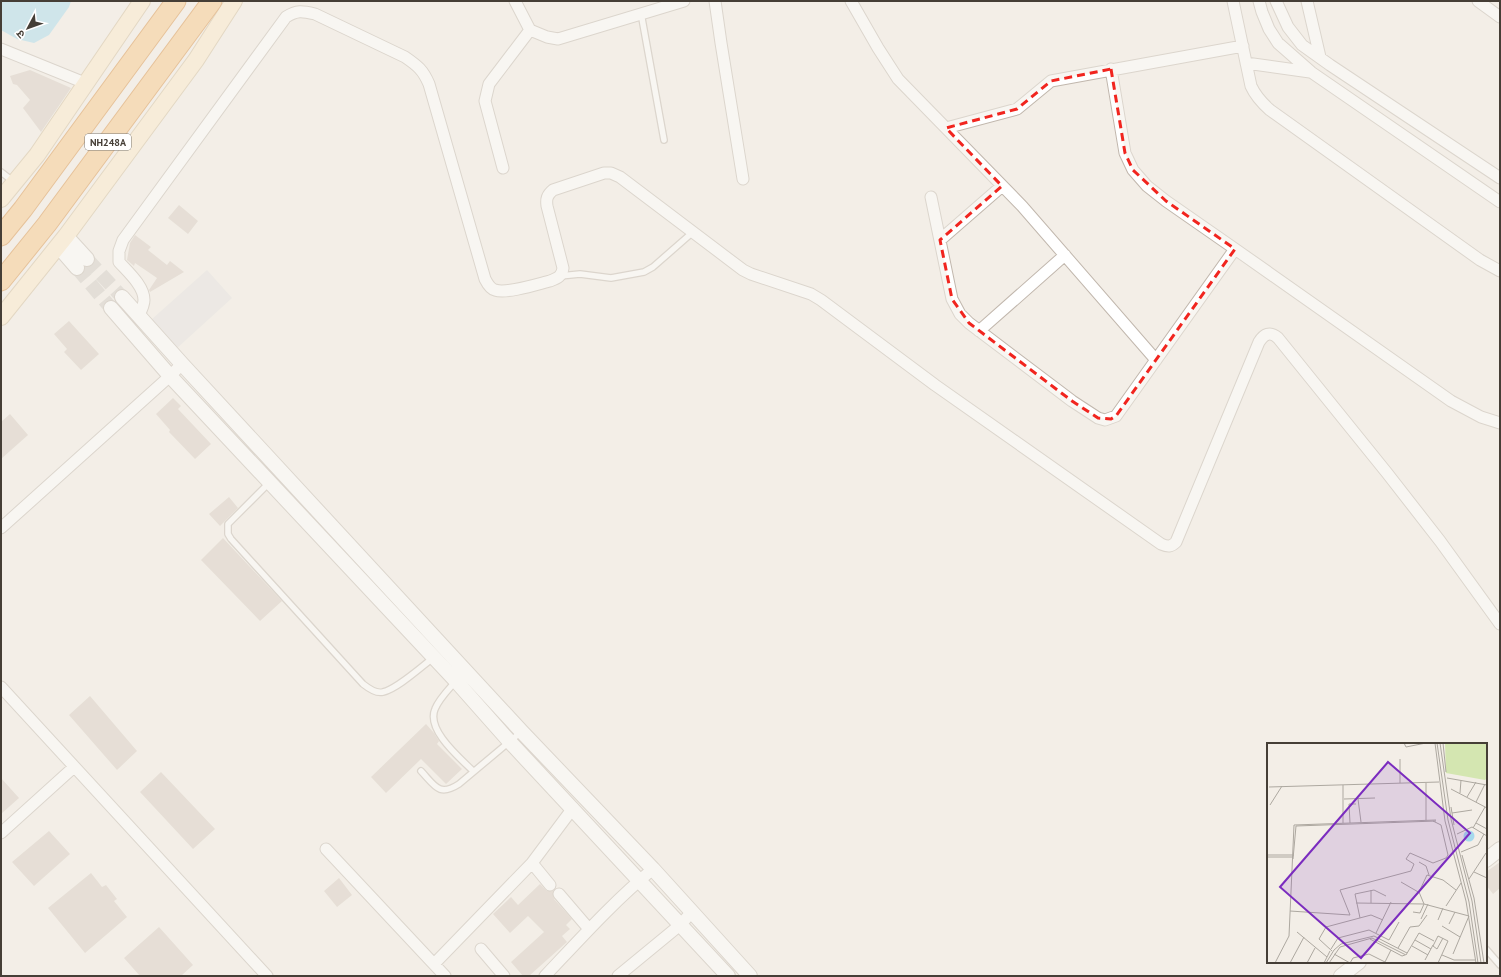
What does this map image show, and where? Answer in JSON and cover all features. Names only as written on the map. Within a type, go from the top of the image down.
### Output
[{"type":"highway","name":"NH248A","points":[[1,236],[23,209],[176,1]]},
{"type":"highway","name":"NH248A","points":[[1,281],[47,224],[212,1]]},
{"type":"main road","points":[[1,199],[37,155],[142,1]]},
{"type":"main road","points":[[1,317],[62,241],[196,60],[234,1]]},
{"type":"street","points":[[515,1],[530,30],[547,37],[558,39],[684,1]]},
{"type":"street","points":[[716,1],[721,43],[743,179]]},
{"type":"street","points":[[865,1],[852,2],[878,48],[898,79],[1022,206],[1156,360]]},
{"type":"street","points":[[1233,1],[1251,86],[1255,95],[1270,110],[1480,260],[1500,271]]},
{"type":"street","points":[[1260,1],[1262,12],[1269,29],[1278,43],[1311,72],[1500,202]]},
{"type":"street","points":[[1276,1],[1288,27],[1302,45],[1500,178]]},
{"type":"street","points":[[1307,1],[1320,57]]},
{"type":"street","points":[[1478,1],[1500,16]]},
{"type":"street","points":[[139,315],[144,302],[144,293],[119,262],[119,251],[123,240],[286,17],[294,12],[315,14],[405,58],[424,72],[429,84],[485,279],[494,290],[505,291],[550,281],[557,279],[560,276],[563,268],[547,206],[546,199],[548,194],[553,190],[598,174],[611,173],[620,177],[751,274],[811,294],[821,300],[935,385],[1168,547],[1173,546],[1176,542],[1259,342],[1262,337],[1268,334],[1274,334],[1440,541],[1500,624]]},
{"type":"street","points":[[503,168],[485,101],[489,84],[530,30]]},
{"type":"street","points":[[946,128],[1017,109],[1051,81],[1243,46]]},
{"type":"street","points":[[1,49],[85,83]]},
{"type":"street","points":[[1246,63],[1311,72]]},
{"type":"street","points":[[1111,69],[1125,154],[1133,170],[1148,186],[1166,201],[1451,401],[1481,417],[1500,423]]},
{"type":"street","points":[[940,240],[1002,186]]},
{"type":"street","points":[[931,197],[952,299],[960,314],[979,331],[1072,401],[1098,418],[1105,420],[1116,416],[1235,249]]},
{"type":"street","points":[[62,241],[82,264]]},
{"type":"street","points":[[979,331],[1065,255]]},
{"type":"street","points":[[122,297],[522,732],[653,869],[750,976]]},
{"type":"street","points":[[111,308],[170,376],[456,681],[510,742],[728,976]]},
{"type":"street","points":[[1,528],[182,364]]},
{"type":"street","points":[[1,687],[267,976]]},
{"type":"street","points":[[1,833],[74,767]]},
{"type":"street","points":[[434,964],[532,863],[573,808]]},
{"type":"street","points":[[326,849],[445,976]]},
{"type":"street","points":[[1487,859],[1500,849]]},
{"type":"street","points":[[532,863],[550,885]]},
{"type":"street","points":[[545,976],[590,929],[653,869]]},
{"type":"street","points":[[559,894],[590,929]]},
{"type":"street","points":[[618,976],[680,925],[692,913]]},
{"type":"street","points":[[481,949],[504,976]]},
{"type":"street","points":[[1341,976],[1358,963]]},
{"type":"lane","points":[[641,14],[664,140]]},
{"type":"lane","points":[[1,172],[14,182]]},
{"type":"lane","points":[[560,276],[580,274],[612,278],[644,272],[662,260],[693,232]]},
{"type":"lane","points":[[269,483],[228,524],[228,534],[363,684],[372,690],[382,693],[395,686],[434,658]]},
{"type":"lane","points":[[456,681],[434,709],[433,720],[436,729],[473,771]]},
{"type":"lane","points":[[421,772],[437,788],[450,790],[522,732]]},
{"type":"lane","points":[[1487,950],[1500,965]]},
{"type":"highlighted area","points":[[1111,69],[1125,153],[1133,170],[1166,201],[1235,249],[1116,416],[1111,419],[1098,418],[1072,401],[969,323],[952,299],[940,240],[1002,186],[946,128],[1017,109],[1051,81]]},
{"type":"shaded area","points":[[207,270],[232,298],[176,349],[151,320]]},
{"type":"water","points":[[1,1],[71,1],[69,7],[49,35],[34,43],[17,39],[1,30]]},
{"type":"building","points":[[30,70],[71,88],[41,132],[23,108],[30,100],[17,85],[13,84],[10,76]]},
{"type":"building","points":[[179,205],[198,221],[188,234],[168,218]]},
{"type":"building","points":[[135,235],[151,247],[148,250],[167,265],[170,261],[184,272],[150,292],[149,290],[157,278],[135,263],[134,266],[127,260],[130,243]]},
{"type":"building","points":[[69,321],[99,354],[81,370],[64,352],[67,349],[54,334]]},
{"type":"building","points":[[173,398],[181,406],[178,409],[211,444],[195,459],[169,432],[170,430],[156,414]]},
{"type":"building","points":[[10,414],[28,435],[1,459],[1,422]]},
{"type":"building","points":[[229,497],[238,508],[220,526],[209,514]]},
{"type":"building","points":[[223,538],[282,601],[260,621],[201,560]]},
{"type":"building","points":[[90,696],[137,751],[117,770],[69,715]]},
{"type":"building","points":[[426,724],[439,741],[437,744],[462,769],[446,784],[421,759],[386,793],[371,777]]},
{"type":"building","points":[[161,772],[215,829],[193,849],[140,792]]},
{"type":"building","points":[[1,778],[19,798],[1,814]]},
{"type":"building","points":[[49,831],[70,854],[34,886],[12,862]]},
{"type":"building","points":[[1500,862],[1500,888],[1493,894],[1487,886],[1487,871]]},
{"type":"building","points":[[91,873],[102,887],[106,885],[117,899],[114,901],[127,917],[85,953],[48,908]]},
{"type":"building","points":[[339,878],[352,895],[337,907],[324,891]]},
{"type":"building","points":[[540,884],[547,891],[553,891],[554,899],[572,919],[566,925],[570,929],[562,936],[567,942],[529,976],[523,976],[511,962],[544,932],[528,916],[510,933],[493,914],[511,897],[518,905]]},
{"type":"building","points":[[159,927],[193,965],[181,976],[140,976],[124,958]]},
{"type":"tunnel","points":[[87,259],[122,297]]},
{"type":"tunnel","points":[[77,268],[111,308]]}]
